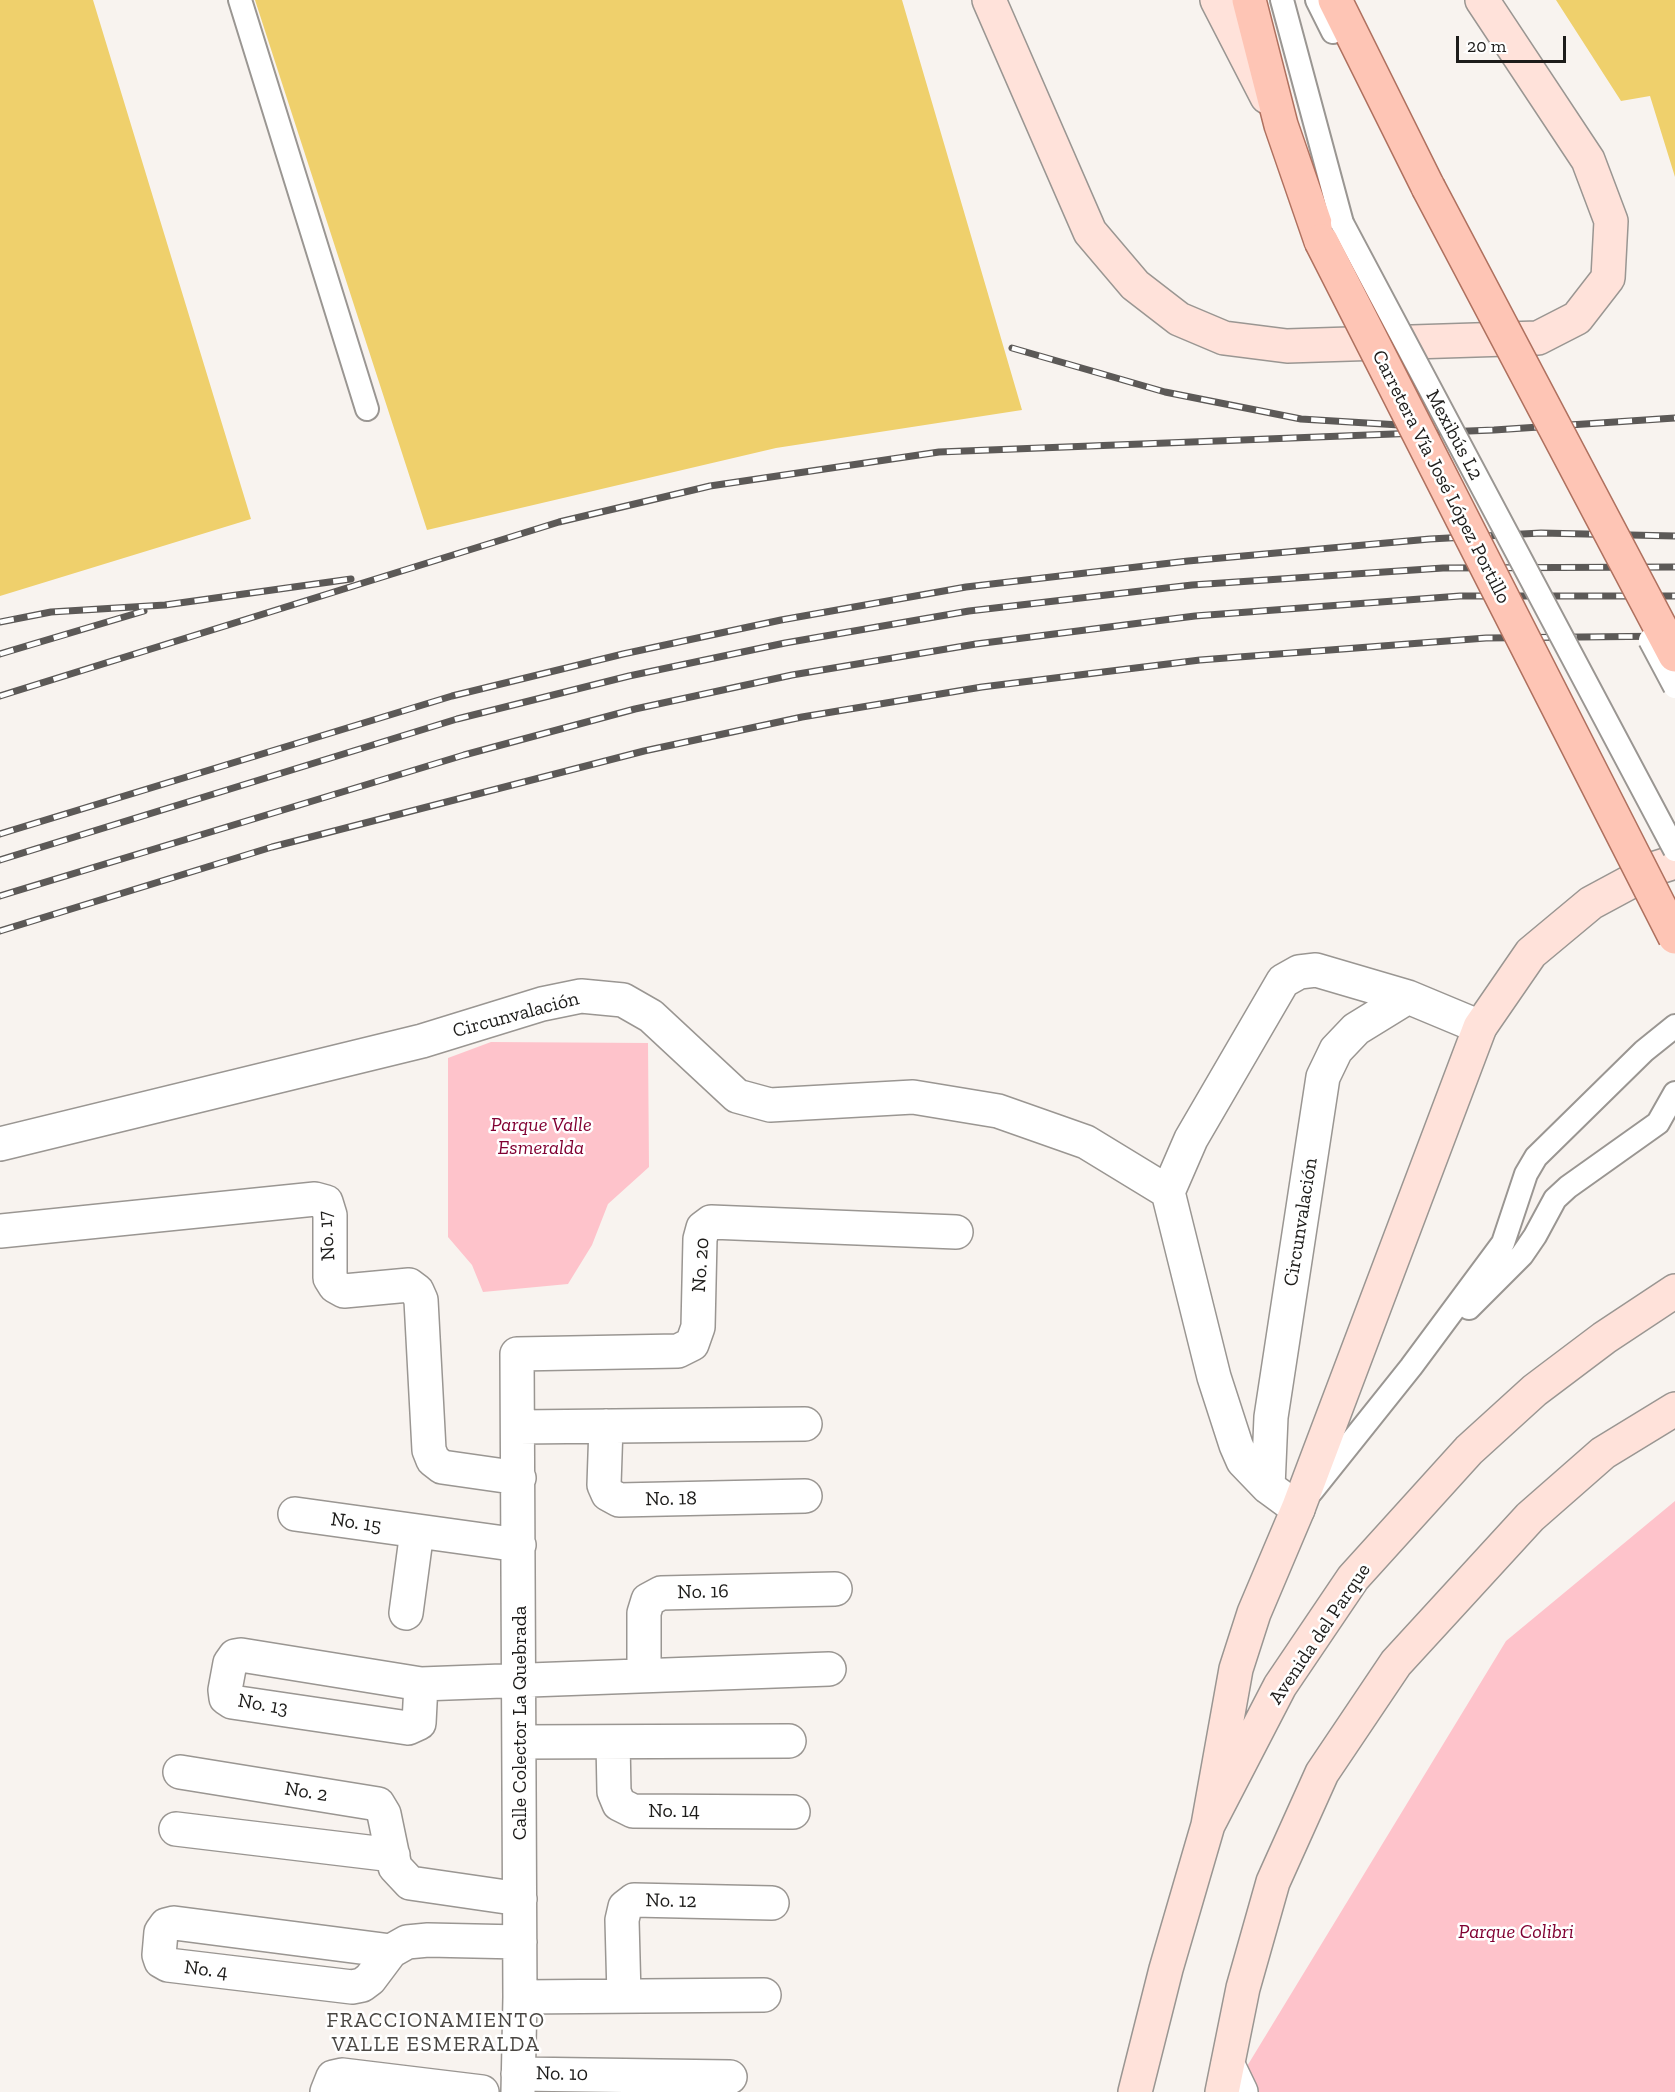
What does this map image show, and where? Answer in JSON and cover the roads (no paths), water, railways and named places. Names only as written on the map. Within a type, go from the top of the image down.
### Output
[{"type":"main road","points":[[989,0],[1090,232],[1135,285],[1179,319],[1224,338],[1287,346],[1538,338],[1577,318],[1608,278],[1611,222],[1588,160],[1482,0]]},
{"type":"main road","points":[[1012,0],[1016,12],[1017,68]]},
{"type":"main road","points":[[1217,0],[1281,125]]},
{"type":"main road","name":"Carretera Vía José López Portillo","points":[[1249,0],[1281,125],[1675,937]]},
{"type":"main road","points":[[1335,0],[1422,192],[1675,655]]},
{"type":"main road","points":[[1208,1825],[1236,1669],[1254,1613],[1298,1509],[1480,1027],[1531,953],[1591,903],[1656,868],[1675,862]]},
{"type":"main road","name":"Avenida del Parque","points":[[1135,2092],[1166,1969],[1208,1825],[1280,1686],[1353,1578],[1469,1450],[1535,1390],[1604,1338],[1675,1291]]},
{"type":"main road","points":[[1230,2083],[1243,1988],[1272,1882],[1322,1773],[1396,1663],[1530,1517],[1603,1453],[1675,1409]]},
{"type":"street","points":[[1298,1509],[1268,1487],[1243,1461],[1236,1445],[1214,1377],[1168,1192],[1191,1139],[1283,981],[1299,972],[1316,970],[1408,997],[1480,1027]]},
{"type":"street","name":"Circunvalación","points":[[0,1144],[422,1041],[542,1004],[581,996],[623,1000],[651,1017],[737,1096],[770,1105],[913,1097],[998,1111],[1086,1142],[1168,1192]]},
{"type":"street","name":"Circunvalación","points":[[1268,1487],[1271,1417],[1323,1077],[1336,1050],[1356,1029],[1408,997]]},
{"type":"street","name":"No. 17","points":[[0,1231],[315,1199],[326,1202],[330,1215],[330,1278],[334,1286],[344,1291],[409,1285],[417,1291],[421,1300],[429,1450],[433,1460],[442,1467],[519,1478]]},
{"type":"street","name":"No. 20","points":[[517,1354],[678,1351],[692,1344],[698,1327],[700,1239],[703,1228],[711,1222],[956,1232]]},
{"type":"street","name":"Calle Colector La Quebrada","points":[[517,1354],[520,1899],[518,2083]]},
{"type":"street","points":[[519,1427],[805,1424]]},
{"type":"street","name":"No. 18","points":[[606,1426],[604,1485],[608,1494],[620,1500],[805,1496]]},
{"type":"street","name":"No. 15","points":[[295,1514],[519,1545]]},
{"type":"street","points":[[406,1613],[417,1531]]},
{"type":"street","name":"No. 16","points":[[644,1675],[644,1613],[648,1600],[661,1593],[835,1589]]},
{"type":"street","name":"No. 13","points":[[422,1684],[419,1723],[408,1728],[232,1702],[226,1698],[225,1690],[230,1663],[235,1656],[241,1655],[422,1684],[519,1679]]},
{"type":"street","points":[[519,1679],[830,1669]]},
{"type":"street","points":[[519,1742],[789,1742]]},
{"type":"street","name":"No. 14","points":[[613,1742],[614,1792],[619,1804],[633,1811],[793,1812]]},
{"type":"street","name":"No. 2","points":[[180,1772],[378,1804],[384,1814],[400,1875],[410,1882],[520,1899]]},
{"type":"street","points":[[176,1829],[393,1855]]},
{"type":"street","name":"No. 12","points":[[624,1996],[622,1920],[625,1907],[634,1900],[772,1903]]},
{"type":"street","name":"No. 4","points":[[391,1951],[174,1923],[166,1925],[161,1932],[159,1955],[168,1965],[352,1987],[363,1985],[391,1951],[407,1942],[428,1940],[520,1942]]},
{"type":"street","points":[[520,1997],[764,1995]]},
{"type":"street","points":[[327,2092],[333,2076],[342,2075],[410,2087],[482,2092]]},
{"type":"street","name":"No. 10","points":[[518,2083],[606,2084],[730,2077]]},
{"type":"lane","points":[[240,0],[367,409]]},
{"type":"lane","name":"Mexibús L2","points":[[1282,0],[1332,232],[1675,850]]},
{"type":"lane","points":[[1317,0],[1422,192],[1675,687]]},
{"type":"lane","points":[[1298,1509],[1412,1367],[1503,1243],[1526,1174],[1536,1157],[1644,1051],[1675,1026]]},
{"type":"lane","points":[[1412,1367],[1522,1255],[1556,1199],[1568,1187],[1658,1123],[1675,1093]]},
{"type":"railway","points":[[1012,348],[1165,392],[1301,419],[1416,426]]},
{"type":"railway","points":[[0,696],[559,522],[710,486],[939,452],[1494,430],[1675,418]]},
{"type":"railway","points":[[0,834],[452,696],[623,654],[781,620],[966,587],[1188,561],[1430,539],[1541,533],[1675,536]]},
{"type":"railway","points":[[0,860],[457,719],[629,676],[785,643],[969,611],[1192,585],[1443,568],[1675,567]]},
{"type":"railway","points":[[0,622],[51,612],[165,605],[351,579]]},
{"type":"railway","points":[[0,896],[464,755],[635,709],[792,675],[976,644],[1195,616],[1460,596],[1675,596]]},
{"type":"railway","points":[[0,654],[144,611]]},
{"type":"railway","points":[[0,931],[272,847],[644,751],[802,717],[982,687],[1200,660],[1486,638],[1675,636]]},
{"type":"district","name":"FRACCIONAMIENTO VALLE ESMERALDA","points":[[436,2033]]},
{"type":"park label","name":"Parque Valle Esmeralda","points":[[541,1136]]},
{"type":"park label","name":"Parque Colibri","points":[[1516,1932]]}]
